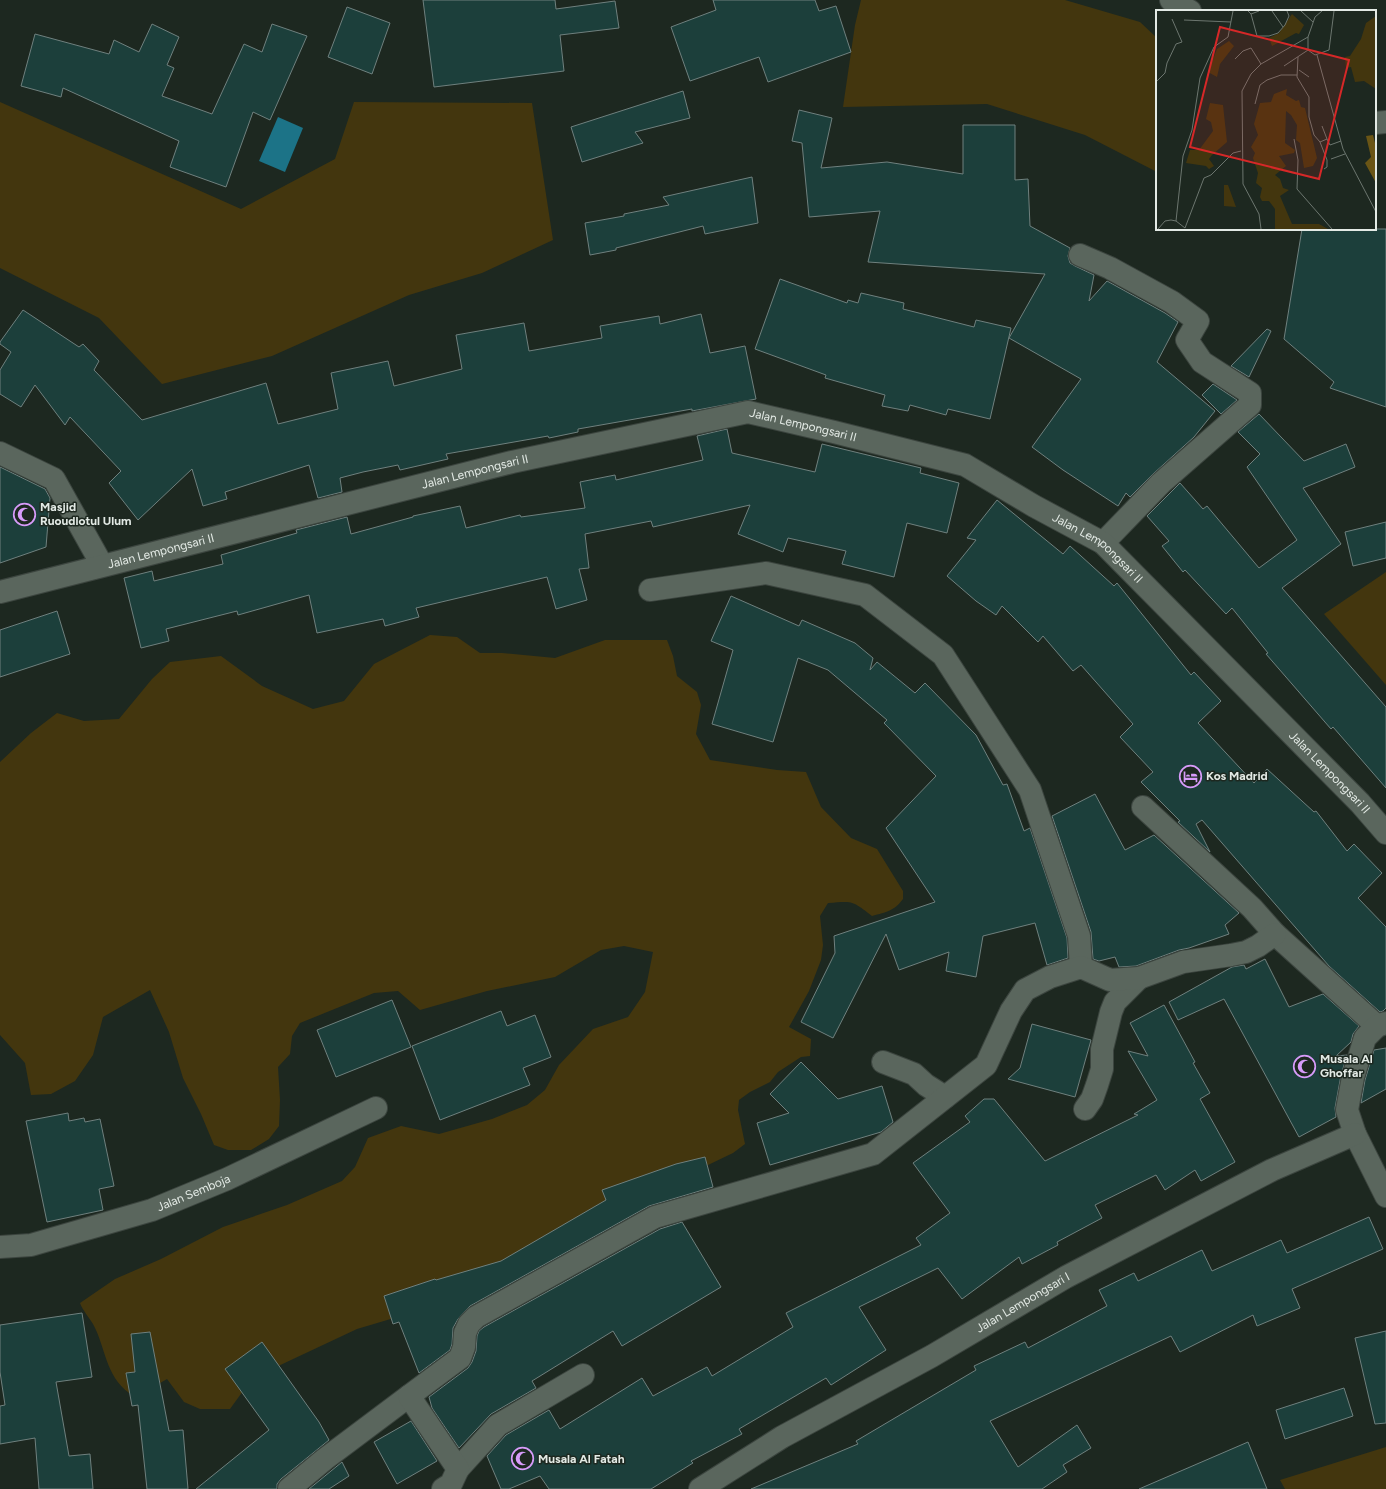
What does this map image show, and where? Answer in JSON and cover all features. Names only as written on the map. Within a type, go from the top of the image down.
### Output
[{"type":"street","points":[[1171,0],[1188,10]]},
{"type":"street","points":[[1376,123],[1386,122]]},
{"type":"street","points":[[1080,255],[1110,268],[1186,311],[1198,321],[1187,340],[1202,362],[1250,393],[1250,405],[1161,483],[1103,543]]},
{"type":"street","name":"Jalan Lempongsari II","points":[[0,592],[512,462],[748,412],[965,465],[1034,506],[1103,543],[1360,803],[1386,833]]},
{"type":"street","points":[[0,453],[54,479],[102,565]]},
{"type":"street","points":[[650,590],[766,573],[865,595],[943,655],[1030,790],[1079,936],[1081,967]]},
{"type":"street","points":[[1143,807],[1252,908],[1275,934],[1382,1024],[1365,1038],[1353,1077],[1347,1110],[1354,1134],[1386,1196]]},
{"type":"street","points":[[288,1489],[460,1358],[464,1347],[465,1333],[469,1324],[476,1317],[655,1217],[873,1154],[986,1065],[1011,1011],[1024,990],[1050,977],[1081,967],[1110,980],[1139,978],[1183,962],[1246,952],[1258,946],[1275,934]]},
{"type":"street","points":[[1084,1109],[1092,1099],[1100,1074],[1102,1049],[1110,1012],[1115,1002],[1139,978]]},
{"type":"street","points":[[883,1062],[914,1074],[926,1085],[945,1097]]},
{"type":"street","name":"Jalan Semboja","points":[[0,1247],[31,1245],[152,1210],[227,1179],[376,1108]]},
{"type":"street","name":"Jalan Lempongsari I","points":[[700,1489],[782,1437],[932,1356],[1066,1277],[1272,1170],[1354,1134]]},
{"type":"street","points":[[442,1489],[451,1484],[458,1468],[498,1425],[583,1375]]},
{"type":"street","points":[[409,1396],[458,1468]]},
{"type":"shaded area","points":[[861,0],[1065,0],[1140,22],[1156,37],[1156,171],[1085,135],[987,104],[843,107],[855,25]]},
{"type":"shaded area","points":[[0,102],[241,209],[335,159],[354,102],[532,103],[553,240],[482,273],[409,295],[272,356],[162,384],[99,318],[0,268]]},
{"type":"shaded area","points":[[1386,572],[1386,685],[1324,614]]},
{"type":"shaded area","points":[[430,635],[457,637],[480,653],[502,653],[555,658],[605,640],[667,640],[673,656],[677,676],[697,692],[701,705],[696,734],[710,760],[777,770],[806,772],[821,807],[851,838],[877,849],[903,891],[903,899],[890,910],[872,916],[856,904],[847,902],[828,903],[820,916],[823,945],[821,960],[809,991],[789,1027],[811,1039],[810,1056],[801,1057],[778,1072],[770,1082],[750,1092],[739,1100],[738,1110],[745,1144],[733,1153],[679,1177],[394,1318],[357,1329],[274,1368],[243,1391],[230,1409],[200,1409],[184,1402],[167,1379],[148,1390],[129,1393],[121,1386],[110,1370],[93,1324],[80,1303],[115,1279],[161,1259],[223,1227],[287,1205],[342,1181],[355,1167],[368,1138],[401,1126],[439,1134],[492,1119],[527,1105],[545,1090],[559,1065],[593,1029],[628,1017],[645,992],[653,952],[624,946],[601,950],[555,977],[487,991],[420,1010],[398,991],[374,993],[300,1023],[292,1036],[290,1054],[278,1067],[280,1100],[279,1126],[269,1139],[251,1150],[228,1150],[214,1145],[201,1114],[183,1078],[169,1032],[150,990],[103,1017],[93,1055],[75,1081],[51,1094],[31,1095],[25,1063],[0,1035],[0,762],[31,733],[57,713],[84,721],[119,719],[152,679],[170,662],[221,656],[262,686],[313,709],[344,701],[374,664]]},
{"type":"shaded area","points":[[1386,1447],[1386,1489],[1285,1489],[1280,1480]]},
{"type":"water","points":[[278,117],[303,128],[285,172],[259,161]]},
{"type":"building","points":[[423,0],[555,0],[556,9],[615,1],[619,28],[560,35],[564,71],[434,87]]},
{"type":"building","points":[[713,0],[815,0],[819,11],[836,6],[851,52],[768,82],[759,57],[690,81],[671,27],[716,10]]},
{"type":"building","points":[[347,7],[390,23],[372,74],[328,57]]},
{"type":"building","points":[[152,24],[179,37],[167,65],[174,68],[162,96],[212,114],[244,44],[262,52],[272,24],[307,36],[270,120],[253,112],[226,187],[170,167],[179,141],[63,88],[61,97],[21,86],[35,34],[109,54],[114,40],[139,52]]},
{"type":"building","points":[[683,91],[690,118],[635,132],[643,143],[582,162],[571,127]]},
{"type":"building","points":[[799,110],[832,118],[821,168],[887,162],[963,174],[963,125],[1015,125],[1015,180],[1028,179],[1030,226],[1070,248],[1068,256],[1070,263],[1094,275],[1089,301],[1107,281],[1165,313],[1178,322],[1157,362],[1215,411],[1194,437],[1130,497],[1126,493],[1118,506],[1063,470],[1032,447],[1081,379],[1009,338],[1045,274],[868,262],[880,211],[809,217],[802,143],[792,141]]},
{"type":"building","points":[[752,177],[758,223],[705,234],[703,226],[616,248],[616,250],[590,255],[585,223],[624,216],[624,214],[669,205],[663,197]]},
{"type":"building","points":[[1386,229],[1386,407],[1330,388],[1334,382],[1284,339],[1302,230]]},
{"type":"building","points":[[780,279],[847,303],[848,300],[858,303],[861,293],[904,303],[903,309],[974,327],[976,320],[1011,328],[990,419],[948,409],[946,415],[910,405],[908,411],[882,406],[885,395],[825,378],[826,375],[755,349]]},
{"type":"building","points":[[23,310],[79,347],[83,344],[99,361],[94,370],[142,420],[266,383],[278,424],[338,409],[331,373],[388,361],[394,386],[462,369],[456,335],[524,323],[529,351],[602,338],[600,326],[659,316],[660,324],[701,314],[710,353],[745,346],[756,399],[578,429],[578,432],[549,438],[548,436],[446,454],[448,459],[400,470],[398,465],[363,472],[340,478],[342,492],[318,498],[309,465],[225,492],[227,499],[203,506],[192,469],[138,520],[109,483],[121,471],[70,417],[65,425],[35,385],[21,407],[0,394],[0,370],[11,352],[0,344],[0,342]]},
{"type":"building","points":[[1267,329],[1271,331],[1249,377],[1231,366]]},
{"type":"building","points":[[1213,384],[1237,400],[1221,414],[1202,395]]},
{"type":"building","points":[[1259,414],[1304,461],[1346,444],[1355,467],[1303,488],[1341,544],[1282,588],[1386,707],[1386,788],[1333,727],[1331,729],[1266,654],[1268,653],[1232,608],[1226,614],[1185,570],[1183,572],[1162,546],[1169,541],[1147,516],[1180,483],[1203,509],[1207,506],[1259,568],[1297,540],[1247,467],[1260,454],[1238,432]]},
{"type":"building","points":[[727,429],[732,453],[815,472],[822,444],[921,468],[920,473],[959,483],[947,533],[907,523],[894,577],[842,564],[846,551],[788,538],[783,552],[738,534],[750,505],[653,527],[651,521],[585,534],[589,568],[579,569],[587,600],[556,609],[547,577],[416,608],[419,617],[385,626],[383,619],[317,633],[309,595],[238,615],[237,611],[166,629],[169,641],[141,648],[124,578],[152,571],[154,581],[223,564],[221,555],[297,533],[296,530],[347,517],[351,534],[413,516],[460,506],[466,528],[520,515],[521,517],[585,508],[580,482],[615,475],[616,480],[703,460],[697,436]]},
{"type":"building","name":"Masjid Ruoudlotul Ulum","points":[[0,467],[45,489],[50,498],[46,547],[0,563]]},
{"type":"building","points":[[997,500],[1063,554],[1070,546],[1114,586],[1117,583],[1191,675],[1194,672],[1221,701],[1198,723],[1254,783],[1267,769],[1314,812],[1316,811],[1347,851],[1354,844],[1382,873],[1358,898],[1386,927],[1386,1008],[1383,1011],[1380,1012],[1329,966],[1202,820],[1196,824],[1210,852],[1178,822],[1180,821],[1141,782],[1153,772],[1120,737],[1133,724],[1081,665],[1073,671],[1043,636],[1038,642],[1002,606],[996,615],[976,601],[947,576],[976,540],[967,538]]},
{"type":"building","points":[[1386,522],[1386,558],[1353,566],[1345,532]]},
{"type":"building","points":[[731,596],[799,626],[802,620],[855,643],[873,658],[870,670],[877,662],[915,693],[925,683],[976,735],[1003,785],[1007,784],[1024,831],[1030,828],[1067,938],[1068,958],[1047,965],[1035,923],[983,936],[976,977],[946,971],[949,952],[899,970],[886,934],[833,1038],[801,1022],[835,953],[834,936],[935,902],[886,828],[936,776],[884,723],[887,720],[828,670],[798,658],[773,742],[712,724],[733,650],[711,641]]},
{"type":"building","points":[[57,611],[70,654],[0,677],[0,630]]},
{"type":"building","points":[[1095,794],[1125,850],[1154,835],[1239,913],[1225,925],[1229,934],[1136,966],[1119,967],[1115,957],[1099,961],[1093,959],[1091,932],[1052,816]]},
{"type":"building","points":[[1265,959],[1289,1007],[1323,994],[1359,1026],[1353,1034],[1351,1042],[1336,1056],[1347,1055],[1341,1075],[1335,1108],[1336,1117],[1299,1137],[1224,999],[1178,1020],[1169,1002],[1232,967],[1244,965],[1246,969]]},
{"type":"building","points":[[392,1000],[411,1047],[336,1077],[317,1030]]},
{"type":"building","points":[[1164,1005],[1210,1093],[1200,1099],[1235,1162],[1201,1181],[1195,1170],[1165,1190],[1156,1175],[1095,1205],[1102,1218],[1057,1242],[1058,1245],[1022,1264],[1019,1257],[962,1299],[938,1268],[859,1307],[886,1350],[831,1385],[826,1378],[739,1429],[742,1434],[691,1461],[693,1463],[651,1489],[549,1489],[540,1476],[509,1489],[501,1489],[487,1456],[506,1435],[549,1410],[560,1429],[642,1378],[653,1396],[707,1367],[712,1376],[793,1327],[786,1313],[921,1245],[916,1238],[950,1213],[913,1163],[970,1122],[965,1116],[984,1099],[994,1099],[1045,1161],[1138,1115],[1134,1114],[1157,1100],[1128,1051],[1148,1056],[1130,1023]]},
{"type":"building","points":[[501,1011],[507,1026],[535,1015],[551,1057],[523,1068],[530,1085],[440,1120],[412,1046]]},
{"type":"building","points":[[1032,1024],[1091,1040],[1075,1097],[1008,1079],[1020,1068]]},
{"type":"building","points":[[1386,1048],[1386,1089],[1361,1103],[1365,1080],[1374,1050]]},
{"type":"building","points":[[801,1062],[838,1099],[882,1086],[893,1122],[881,1132],[770,1165],[757,1123],[789,1113],[770,1094]]},
{"type":"building","points":[[68,1113],[69,1121],[84,1118],[85,1122],[100,1119],[114,1186],[99,1189],[103,1210],[47,1222],[26,1121]]},
{"type":"building","points":[[705,1157],[713,1187],[649,1206],[470,1306],[458,1319],[453,1328],[450,1350],[419,1373],[399,1322],[393,1324],[384,1296],[435,1279],[436,1280],[501,1261],[606,1200],[602,1190],[676,1164]]},
{"type":"building","points":[[1369,1217],[1383,1249],[1292,1289],[1300,1308],[1257,1326],[1253,1315],[1180,1352],[1171,1336],[990,1421],[1018,1467],[1077,1425],[1091,1448],[1063,1465],[1067,1472],[1042,1489],[751,1489],[858,1444],[856,1441],[976,1370],[974,1366],[1025,1342],[1028,1348],[1107,1306],[1099,1290],[1134,1273],[1138,1281],[1202,1250],[1212,1271],[1281,1240],[1287,1253]]},
{"type":"building","points":[[682,1222],[721,1287],[622,1346],[613,1331],[532,1381],[536,1388],[491,1414],[459,1448],[432,1408],[429,1397],[468,1368],[476,1351],[477,1336],[479,1331],[660,1229]]},
{"type":"building","points":[[82,1313],[92,1377],[56,1382],[69,1456],[90,1454],[93,1489],[39,1489],[35,1438],[0,1444],[0,1406],[5,1405],[0,1372],[0,1325]]},
{"type":"building","points":[[1386,1331],[1386,1423],[1375,1424],[1355,1338]]},
{"type":"building","points":[[150,1332],[169,1431],[183,1430],[188,1489],[147,1489],[138,1405],[132,1406],[126,1373],[135,1372],[131,1334]]},
{"type":"building","points":[[262,1342],[319,1422],[329,1440],[281,1479],[277,1484],[277,1489],[196,1489],[269,1430],[225,1369]]},
{"type":"building","points":[[1344,1388],[1353,1416],[1285,1439],[1276,1410]]},
{"type":"building","points":[[411,1421],[437,1461],[397,1484],[374,1442]]},
{"type":"building","points":[[1248,1442],[1267,1489],[1139,1489]]},
{"type":"building","points":[[342,1462],[349,1476],[329,1489],[309,1489]]},
{"type":"place","name":"Masjid Ruoudlotul Ulum","points":[[24,514]]},
{"type":"place","name":"Kos Madrid","points":[[1191,776]]},
{"type":"place","name":"Musala Al Ghoffar","points":[[1305,1066]]},
{"type":"place","name":"Musala Al Fatah","points":[[523,1459]]}]
